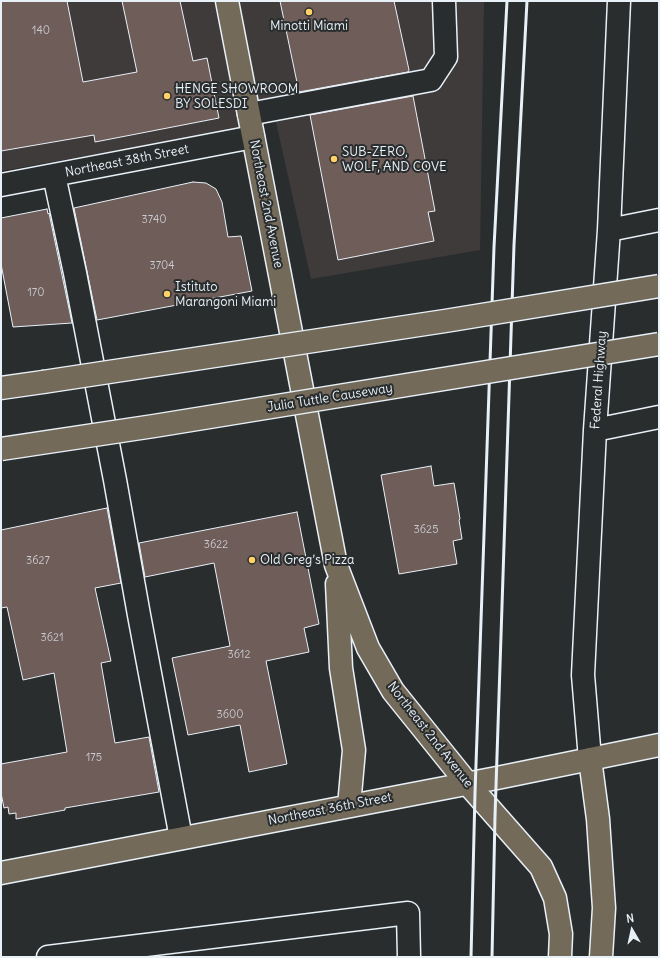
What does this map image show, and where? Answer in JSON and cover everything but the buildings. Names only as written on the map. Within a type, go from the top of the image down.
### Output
[{"type":"main road","name":"Northeast 2nd Avenue","points":[[227,1],[336,564],[368,648],[393,691],[467,783],[541,867],[555,898],[561,934],[560,957]]},
{"type":"main road","points":[[1,388],[659,286]]},
{"type":"main road","name":"Julia Tuttle Causeway","points":[[1,449],[162,425],[659,344]]},
{"type":"main road","points":[[336,564],[341,668],[354,750],[349,806]]},
{"type":"main road","name":"Northeast 36th Street","points":[[1,873],[659,745]]},
{"type":"main road","points":[[590,759],[598,819],[604,908],[601,957]]},
{"type":"street","points":[[248,114],[431,80],[446,57],[444,1]]},
{"type":"street","name":"Federal Highway","points":[[590,759],[582,675],[595,430],[609,230],[619,1]]},
{"type":"street","name":"Northeast 38th Street","points":[[1,185],[253,137]]},
{"type":"street","points":[[54,175],[115,480],[181,838]]},
{"type":"street","points":[[609,230],[659,220]]},
{"type":"street","points":[[595,430],[659,416]]},
{"type":"street","points":[[48,957],[408,913],[409,957]]},
{"type":"shaded area","points":[[1,1],[484,1],[480,250],[311,279],[276,122],[1,171]]},
{"type":"railway","points":[[471,957],[475,793],[494,247],[507,1]]},
{"type":"railway","points":[[492,957],[495,816],[514,245],[527,1]]},
{"type":"place","name":"Minotti Miami","points":[[309,12]]},
{"type":"place","name":"HENGE SHOWROOM BY SOLESDI","points":[[167,96]]},
{"type":"place","name":"SUB-ZERO, WOLF, AND COVE","points":[[334,159]]},
{"type":"place","name":"Istituto Marangoni Miami","points":[[167,294]]},
{"type":"place","name":"Old Greg’s Pizza","points":[[252,560]]}]
